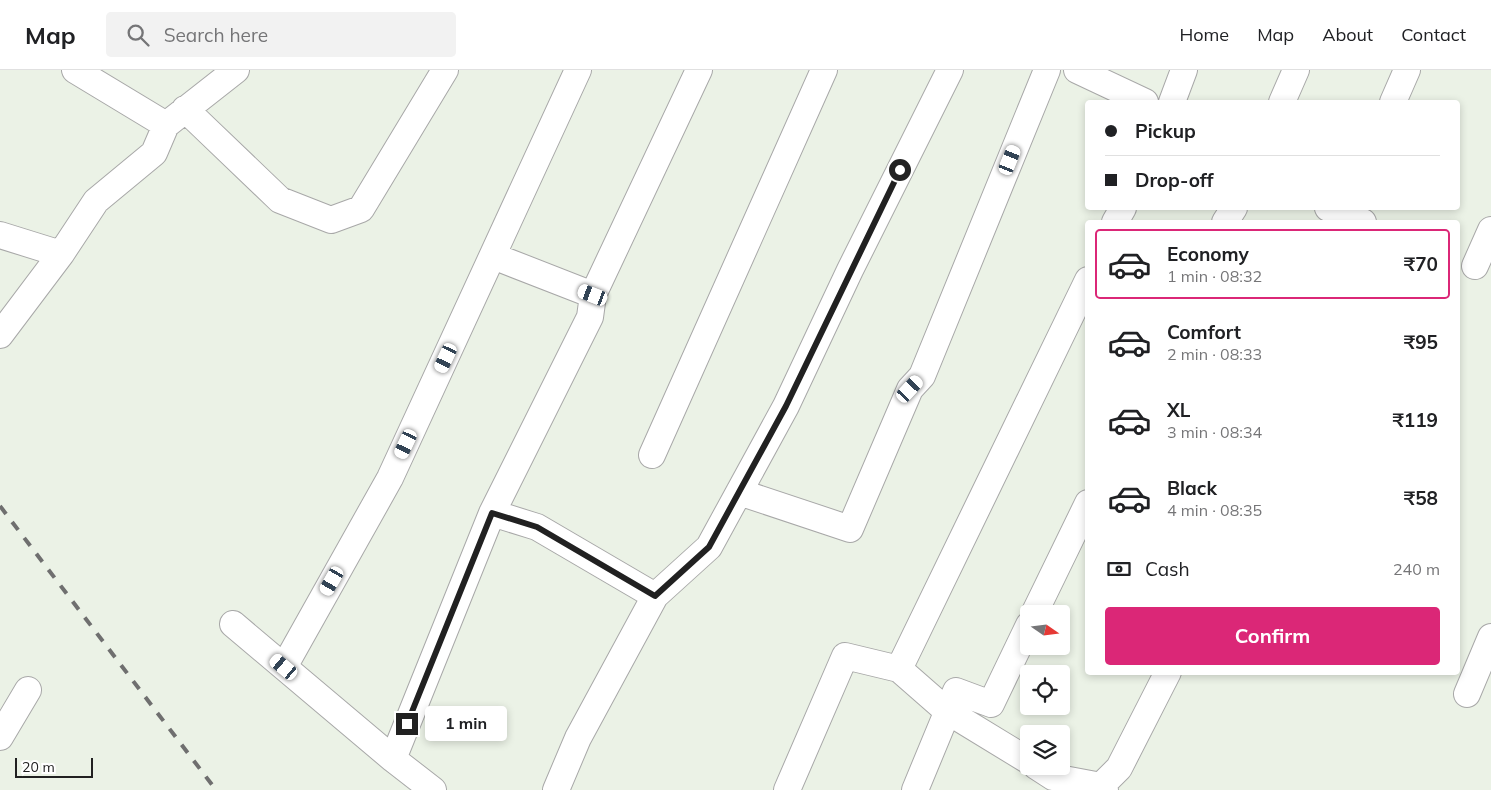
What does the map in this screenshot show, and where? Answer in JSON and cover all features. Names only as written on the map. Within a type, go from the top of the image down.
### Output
[{"type":"street","points":[[75,70],[176,117],[280,200],[331,220],[361,209],[445,70]]},
{"type":"street","points":[[0,335],[61,254],[96,201],[154,153],[176,117],[236,70]]},
{"type":"street","points":[[284,667],[390,478],[578,70]]},
{"type":"street","points":[[393,759],[492,513],[590,317],[593,295],[699,70]]},
{"type":"street","points":[[652,456],[824,70]]},
{"type":"street","points":[[556,790],[578,738],[655,596],[709,547],[786,406],[850,270],[950,70]]},
{"type":"street","points":[[739,492],[850,529],[910,389],[922,376],[1047,70]]},
{"type":"street","points":[[1078,70],[1141,100]]},
{"type":"street","points":[[1173,100],[1184,70]]},
{"type":"street","points":[[1283,100],[1296,70]]},
{"type":"street","points":[[1393,100],[1407,70]]},
{"type":"street","points":[[1475,267],[1491,230]]},
{"type":"street","points":[[0,235],[61,254]]},
{"type":"street","points":[[493,256],[593,295]]},
{"type":"street","points":[[899,669],[1085,286]]},
{"type":"street","points":[[1038,605],[1085,509]]},
{"type":"street","points":[[492,513],[537,527],[655,596]]},
{"type":"street","points":[[233,624],[393,759],[433,790]]},
{"type":"street","points":[[1467,694],[1491,637]]},
{"type":"street","points":[[915,790],[956,691],[991,704],[1020,644]]},
{"type":"street","points":[[787,790],[845,656],[899,669],[947,711],[1020,756]]},
{"type":"street","points":[[1046,778],[1103,788],[1119,768],[1166,675]]},
{"type":"street","points":[[0,737],[28,690]]},
{"type":"railway","points":[[0,506],[216,790]]},
{"type":"route","points":[[407,724],[492,513],[537,527],[655,596],[709,547],[786,406],[850,270],[900,170]]}]
